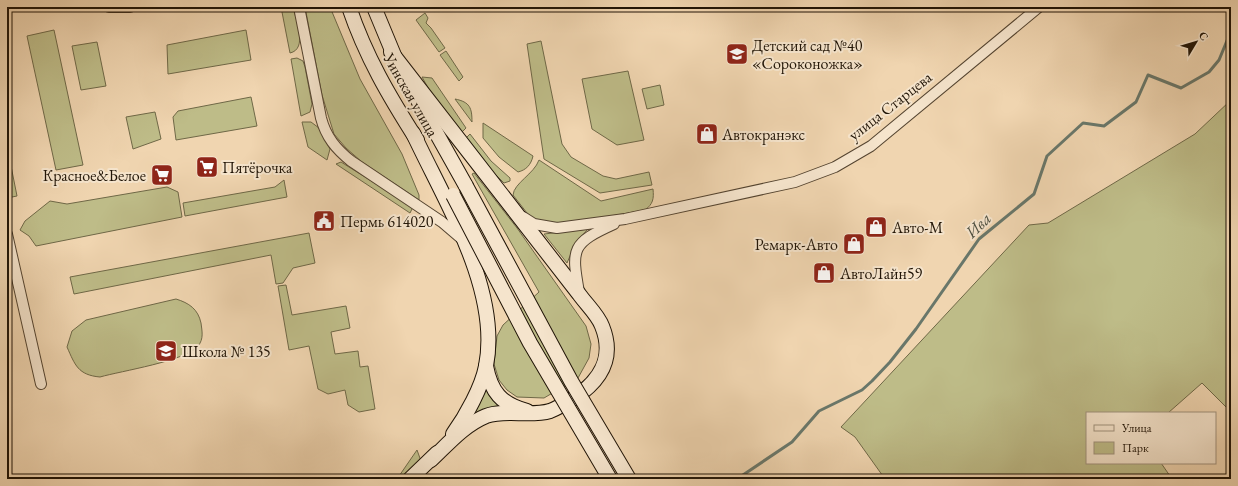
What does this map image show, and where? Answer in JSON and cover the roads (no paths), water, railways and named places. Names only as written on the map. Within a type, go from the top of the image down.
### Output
[{"type":"main road","name":"Уинская улица","points":[[349,7],[358,34],[379,80],[452,195],[530,343],[610,479]]},
{"type":"main road","name":"Уинская улица","points":[[374,7],[392,52],[435,134],[466,186],[571,381],[629,479]]},
{"type":"main road","points":[[392,52],[602,325],[606,342],[606,354],[601,374],[587,389],[563,405],[549,411],[496,414],[472,423],[410,479]]},
{"type":"main road","points":[[412,133],[465,242],[480,284],[488,322],[486,366],[492,388],[500,398],[511,405],[530,412]]},
{"type":"main road","points":[[431,460],[454,432],[468,410],[486,366]]},
{"type":"street","points":[[110,7],[130,7]]},
{"type":"street","points":[[299,7],[321,118],[327,136],[340,152],[442,222],[465,242]]},
{"type":"street","name":"улица Старцева","points":[[625,220],[795,182],[835,167],[871,146],[1039,7]]},
{"type":"street","points":[[518,214],[534,224],[557,228],[625,220]]},
{"type":"street","points":[[579,294],[574,263],[579,247],[588,236],[625,220]]},
{"type":"street","points":[[7,235],[41,384]]},
{"type":"waterway","name":"Ива","points":[[737,479],[792,442],[819,411],[862,390],[872,381],[890,362],[916,329],[979,239],[1034,194],[1047,156],[1083,123],[1104,126],[1136,102],[1148,75],[1181,88],[1209,72],[1219,60],[1231,31]]},
{"type":"place","name":"Детский сад №40 «Сороконожка»","points":[[737,54]]},
{"type":"place","name":"Автокранэкс","points":[[707,134]]},
{"type":"place","name":"Пятёрочка","points":[[207,167]]},
{"type":"place","name":"Красное&Белое","points":[[162,175]]},
{"type":"place","name":"Пермь 614020","points":[[324,221]]},
{"type":"place","name":"Авто-М","points":[[876,227]]},
{"type":"place","name":"Ремарк-Авто","points":[[854,244]]},
{"type":"place","name":"АвтоЛайн59","points":[[824,273]]},
{"type":"place","name":"Школа № 135","points":[[166,351]]}]
